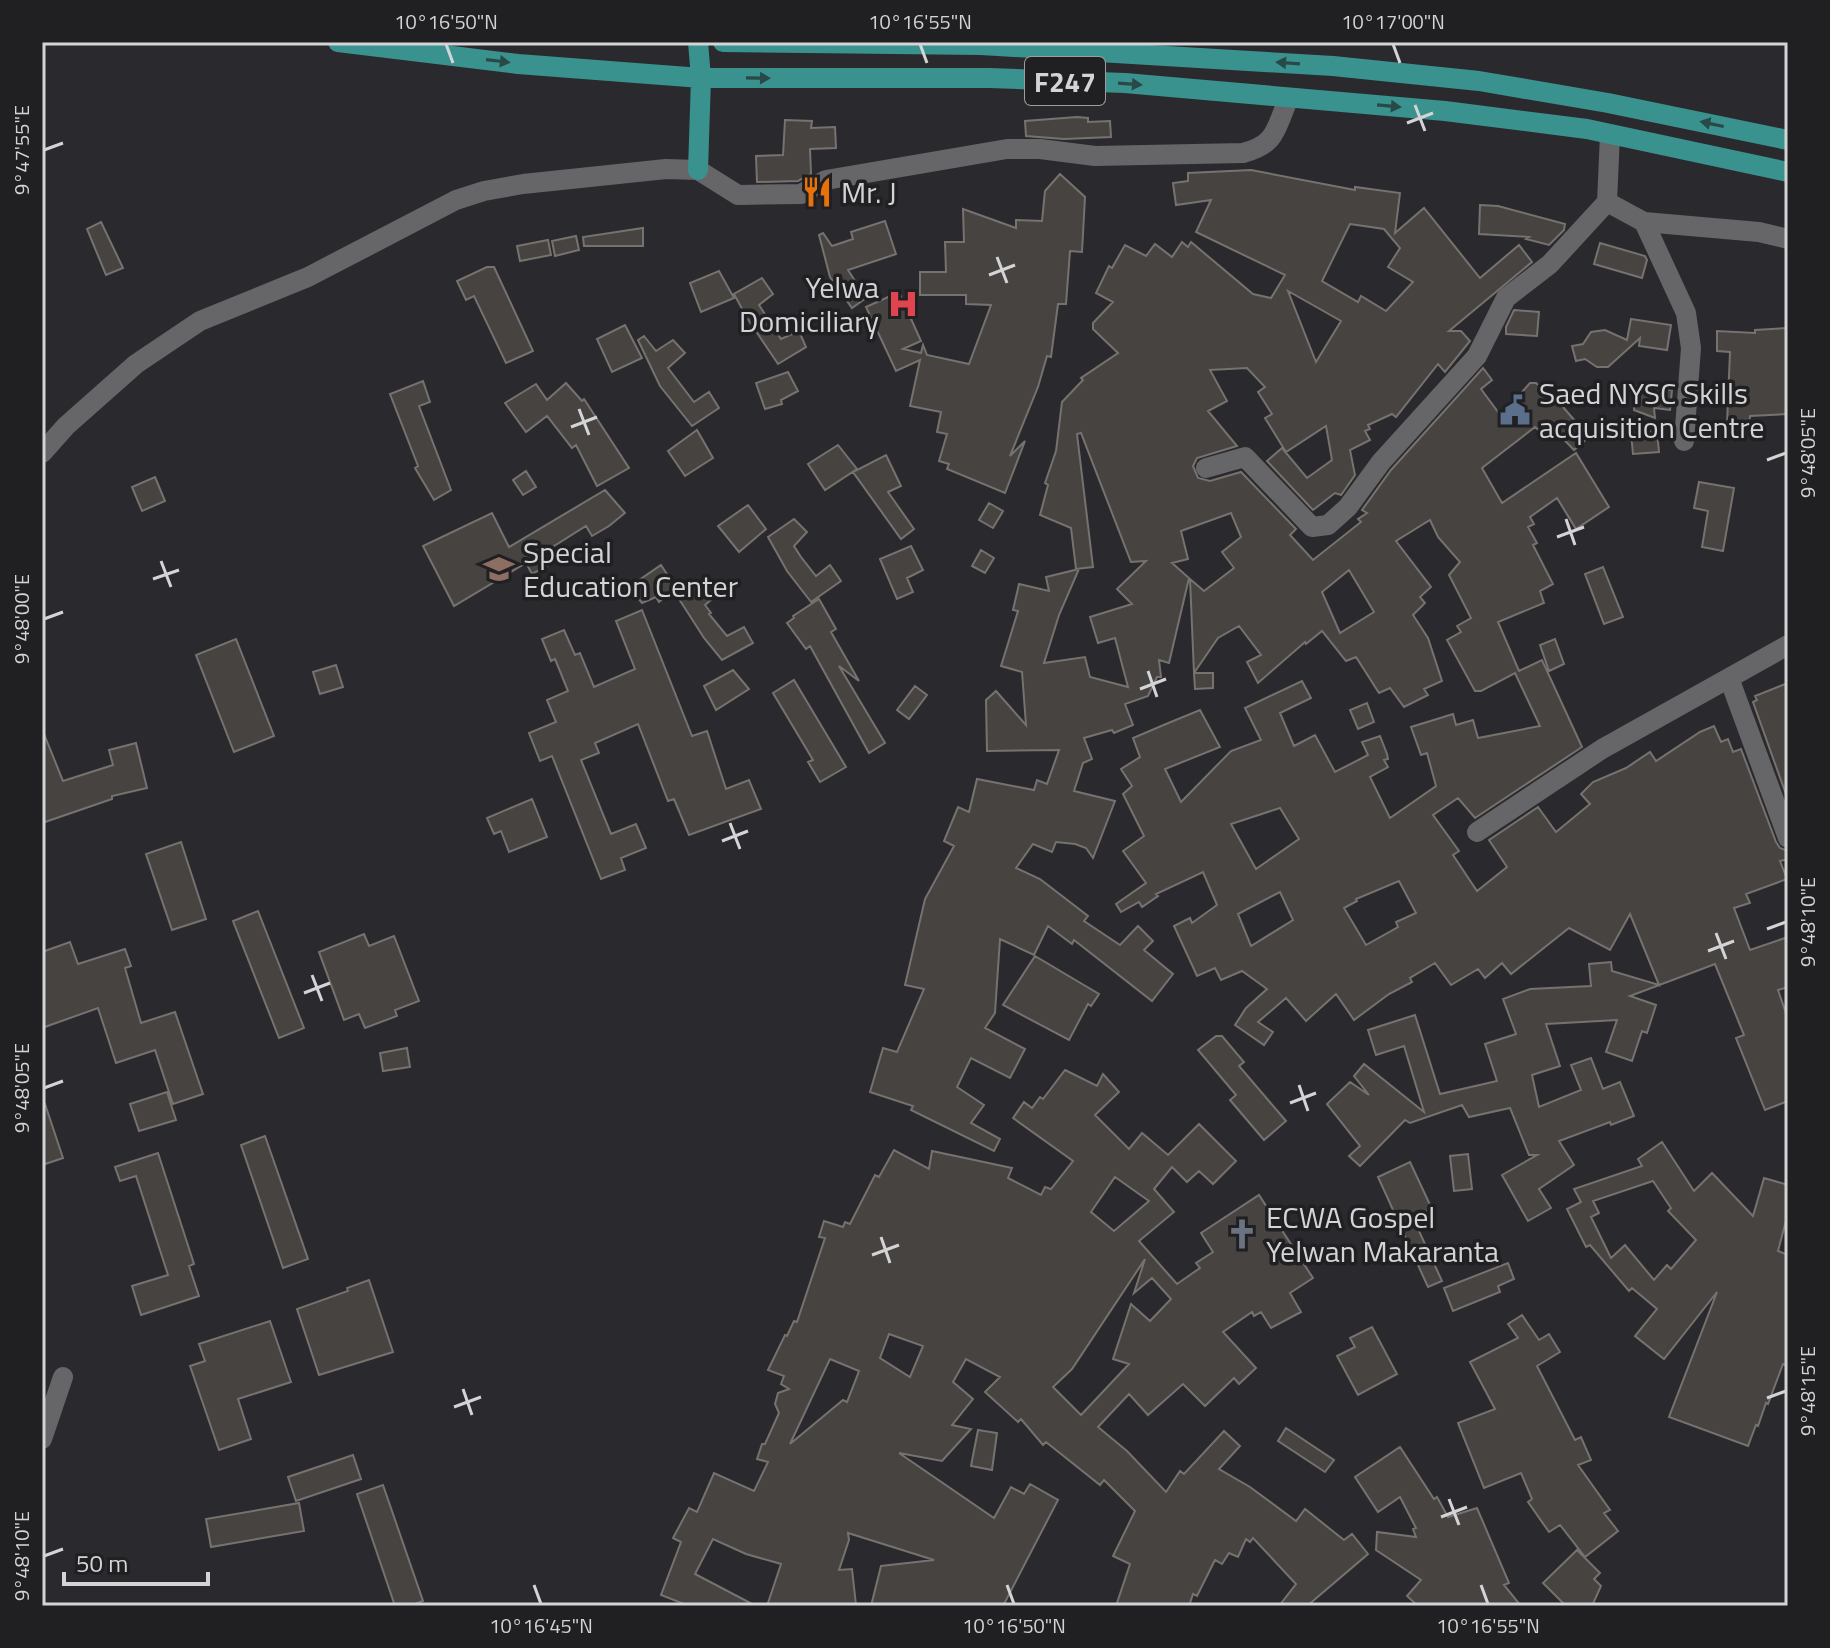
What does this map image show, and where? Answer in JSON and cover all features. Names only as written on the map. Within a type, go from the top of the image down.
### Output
[{"type":"main road","name":"F247","points":[[338,42],[518,64],[701,78],[989,78],[1125,83],[1445,111],[1587,129],[1788,172]]},
{"type":"main road","points":[[698,42],[701,78],[698,170]]},
{"type":"main road","name":"F247","points":[[723,42],[1067,45],[1333,66],[1479,81],[1608,103],[1788,140]]},
{"type":"street","points":[[1067,45],[1068,81]]},
{"type":"street","points":[[42,453],[66,426],[136,364],[200,321],[308,277],[456,200],[484,191],[666,169],[698,170],[738,195],[801,194],[826,180],[1007,149],[1040,149],[1095,156],[1243,153],[1260,149],[1272,139],[1289,98]]},
{"type":"street","points":[[1206,468],[1245,457],[1312,527],[1328,525],[1348,507],[1381,462],[1477,356],[1506,298],[1550,264],[1607,202],[1610,135]]},
{"type":"street","points":[[1607,202],[1644,222],[1759,232],[1788,239]]},
{"type":"street","points":[[1644,222],[1686,313],[1691,348],[1684,441]]},
{"type":"street","points":[[1477,832],[1602,749],[1788,645]]},
{"type":"street","points":[[1729,678],[1788,838]]},
{"type":"street","points":[[42,1439],[63,1377]]},
{"type":"building","points":[[1088,118],[1088,122],[1110,121],[1111,137],[1064,139],[1026,136],[1025,121]]},
{"type":"building","points":[[785,120],[812,121],[811,128],[835,127],[836,148],[810,149],[811,174],[798,181],[757,182],[756,156],[783,155]]},
{"type":"building","points":[[1251,170],[1355,190],[1355,187],[1400,193],[1395,233],[1424,208],[1480,278],[1519,245],[1532,262],[1449,331],[1461,331],[1470,341],[1445,372],[1438,364],[1396,417],[1392,414],[1368,425],[1370,429],[1365,431],[1370,440],[1350,450],[1355,475],[1341,495],[1335,493],[1313,510],[1267,461],[1282,448],[1307,478],[1332,460],[1326,426],[1286,452],[1265,418],[1272,414],[1258,392],[1265,387],[1247,368],[1210,370],[1227,401],[1208,411],[1237,446],[1197,458],[1193,466],[1198,478],[1210,481],[1241,472],[1296,529],[1290,535],[1313,560],[1361,522],[1358,519],[1367,513],[1362,510],[1391,470],[1483,368],[1492,380],[1481,389],[1501,416],[1530,383],[1536,383],[1563,407],[1589,437],[1574,450],[1548,423],[1541,432],[1535,427],[1482,468],[1502,503],[1576,453],[1609,507],[1576,529],[1557,498],[1530,517],[1534,524],[1528,527],[1537,543],[1533,545],[1553,584],[1540,591],[1544,603],[1498,622],[1519,671],[1542,660],[1582,747],[1475,818],[1458,798],[1433,815],[1459,851],[1453,855],[1477,891],[1507,867],[1489,840],[1538,807],[1556,832],[1590,804],[1581,794],[1593,782],[1626,768],[1650,752],[1656,761],[1714,726],[1721,742],[1728,739],[1733,752],[1741,749],[1776,842],[1788,851],[1788,859],[1780,861],[1787,879],[1746,894],[1750,903],[1734,908],[1750,950],[1788,937],[1788,987],[1778,990],[1788,1019],[1788,1101],[1765,1110],[1736,1038],[1744,1035],[1715,964],[1630,996],[1656,1005],[1647,1033],[1642,1031],[1632,1061],[1606,1052],[1617,1020],[1546,1024],[1560,1066],[1532,1075],[1539,1107],[1581,1090],[1571,1065],[1591,1058],[1603,1089],[1620,1082],[1634,1116],[1559,1141],[1574,1165],[1539,1189],[1551,1208],[1528,1221],[1502,1175],[1537,1155],[1529,1155],[1510,1108],[1469,1117],[1462,1105],[1410,1123],[1405,1120],[1360,1166],[1349,1156],[1360,1146],[1327,1104],[1350,1082],[1369,1095],[1354,1076],[1364,1064],[1424,1112],[1404,1046],[1376,1055],[1368,1030],[1415,1015],[1440,1094],[1497,1081],[1485,1044],[1516,1034],[1503,999],[1530,989],[1591,986],[1589,964],[1611,962],[1612,971],[1659,985],[1630,914],[1610,950],[1569,928],[1511,974],[1502,963],[1485,978],[1478,969],[1451,985],[1435,963],[1354,1020],[1336,994],[1306,1021],[1286,998],[1258,1022],[1273,1032],[1264,1045],[1235,1025],[1246,1008],[1267,989],[1242,971],[1221,980],[1215,968],[1197,976],[1174,926],[1190,918],[1192,923],[1217,905],[1203,872],[1156,894],[1158,896],[1142,907],[1139,902],[1121,912],[1116,904],[1146,883],[1123,851],[1144,836],[1123,794],[1132,786],[1121,769],[1140,757],[1133,738],[1200,710],[1220,747],[1165,769],[1181,802],[1231,751],[1261,740],[1245,708],[1302,681],[1311,698],[1280,713],[1294,746],[1315,735],[1335,772],[1368,755],[1362,742],[1380,736],[1388,767],[1370,777],[1390,818],[1436,786],[1427,753],[1421,755],[1411,727],[1453,714],[1456,725],[1473,720],[1478,738],[1540,726],[1515,673],[1481,691],[1475,691],[1447,640],[1461,632],[1457,626],[1471,618],[1449,575],[1460,562],[1438,537],[1430,520],[1396,541],[1431,587],[1420,597],[1425,603],[1413,615],[1428,638],[1442,681],[1424,689],[1428,695],[1404,707],[1390,688],[1379,693],[1356,657],[1346,661],[1322,631],[1258,683],[1247,662],[1261,655],[1239,626],[1218,638],[1194,673],[1190,579],[1204,591],[1234,568],[1222,552],[1241,537],[1231,513],[1181,531],[1188,559],[1172,563],[1189,578],[1169,663],[1159,660],[1161,677],[1157,677],[1148,696],[1125,704],[1133,725],[1114,733],[1112,730],[1084,738],[1092,759],[1083,763],[1074,791],[1115,801],[1093,858],[1086,848],[1075,844],[1056,842],[1052,852],[1033,844],[1016,868],[1040,879],[1088,916],[1084,921],[1120,945],[1138,926],[1153,941],[1144,950],[1173,974],[1152,1001],[1074,940],[1072,944],[1048,926],[1034,955],[1000,939],[995,1013],[985,1028],[1025,1049],[1010,1078],[971,1058],[957,1087],[984,1105],[971,1123],[1000,1139],[994,1151],[911,1110],[913,1106],[870,1092],[883,1048],[897,1052],[924,989],[905,985],[925,899],[954,846],[944,841],[958,807],[969,812],[977,779],[1034,790],[1037,780],[1047,784],[1059,750],[987,751],[986,700],[996,691],[1026,725],[1022,672],[1001,666],[1018,611],[1013,610],[1019,584],[1049,591],[1046,577],[1079,569],[1059,615],[1044,663],[1085,657],[1090,677],[1128,687],[1115,638],[1098,643],[1090,617],[1132,604],[1117,589],[1146,561],[1131,562],[1081,433],[1077,434],[1093,567],[1076,569],[1071,528],[1040,515],[1048,485],[1045,483],[1056,451],[1062,402],[1083,380],[1081,378],[1118,353],[1093,329],[1093,323],[1113,302],[1096,293],[1109,266],[1112,268],[1125,245],[1146,256],[1155,244],[1172,257],[1182,242],[1188,247],[1191,242],[1253,294],[1271,298],[1285,275],[1196,232],[1211,200],[1176,205],[1173,183],[1188,181],[1188,173]],"holes":[[[1350,224],[1384,229],[1400,248],[1388,267],[1413,282],[1386,311],[1361,296],[1358,302],[1322,281]],[[1288,291],[1341,321],[1316,362]],[[1349,570],[1374,612],[1340,633],[1322,592]],[[1280,808],[1299,839],[1256,869],[1231,824]],[[1399,881],[1416,913],[1396,922],[1398,927],[1366,945],[1344,908]],[[1280,892],[1293,920],[1251,946],[1238,914]]]},
{"type":"building","points":[[1060,174],[1085,197],[1082,252],[1070,251],[1066,304],[1058,304],[1051,357],[1047,356],[1010,456],[1025,441],[1005,493],[947,469],[949,464],[939,461],[947,434],[937,432],[941,412],[910,406],[920,360],[896,371],[866,307],[899,292],[921,341],[903,349],[921,353],[923,345],[927,355],[969,364],[991,305],[966,304],[966,295],[920,295],[920,272],[946,272],[945,242],[964,242],[963,209],[1016,228],[1016,220],[1042,221],[1045,191]]},
{"type":"building","points":[[1480,205],[1498,206],[1565,224],[1564,230],[1549,245],[1526,239],[1529,237],[1479,234]]},
{"type":"building","points":[[885,221],[896,254],[848,270],[866,298],[852,308],[830,277],[819,235],[823,233],[832,246],[853,239],[851,232]]},
{"type":"building","points":[[101,222],[123,268],[106,275],[87,229]]},
{"type":"building","points":[[643,228],[643,246],[584,246],[583,237]]},
{"type":"building","points":[[576,236],[579,250],[555,256],[552,241]]},
{"type":"building","points":[[548,240],[551,255],[520,261],[517,246]]},
{"type":"building","points":[[1600,243],[1645,256],[1647,260],[1642,278],[1594,264]]},
{"type":"building","points":[[487,267],[494,267],[533,351],[506,363],[474,296],[466,300],[457,281]]},
{"type":"building","points":[[719,271],[734,298],[701,312],[690,283]]},
{"type":"building","points":[[762,278],[773,294],[759,305],[781,339],[799,331],[806,347],[778,364],[734,294]]},
{"type":"building","points":[[1514,310],[1539,312],[1537,336],[1506,334]]},
{"type":"building","points":[[1631,319],[1671,325],[1667,350],[1639,346],[1640,338],[1608,367],[1597,367],[1585,359],[1576,361],[1572,346],[1583,344],[1591,332],[1605,330],[1627,340]]},
{"type":"building","points":[[625,325],[642,358],[612,372],[597,339]]},
{"type":"building","points":[[1788,328],[1788,414],[1750,416],[1749,425],[1727,424],[1730,352],[1717,351],[1717,331],[1755,333],[1755,330]]},
{"type":"building","points":[[644,336],[656,351],[673,340],[685,353],[668,368],[694,402],[709,392],[719,408],[692,426],[660,386],[638,340]]},
{"type":"building","points":[[788,372],[798,391],[781,400],[782,404],[765,409],[756,383]]},
{"type":"building","points":[[423,381],[430,402],[419,406],[451,490],[434,500],[415,468],[418,466],[390,394]]},
{"type":"building","points":[[566,383],[582,401],[584,399],[629,468],[597,486],[576,445],[572,448],[547,416],[526,432],[505,403],[536,384],[547,400]]},
{"type":"building","points":[[1636,386],[1672,390],[1670,410],[1654,408],[1655,418],[1634,410]]},
{"type":"building","points":[[697,430],[713,458],[685,476],[668,451]]},
{"type":"building","points":[[1657,431],[1659,452],[1633,454],[1631,433]]},
{"type":"building","points":[[838,445],[857,469],[825,490],[808,464]]},
{"type":"building","points":[[886,455],[901,486],[888,492],[914,529],[901,539],[853,472]]},
{"type":"building","points":[[526,471],[536,487],[523,495],[513,480]]},
{"type":"building","points":[[155,477],[165,501],[142,511],[132,487]]},
{"type":"building","points":[[1699,482],[1734,488],[1723,551],[1702,547],[1708,511],[1694,508]]},
{"type":"building","points":[[605,490],[625,513],[609,526],[592,536],[586,526],[543,553],[549,565],[532,574],[526,563],[454,606],[423,546],[492,513],[509,547]]},
{"type":"building","points":[[989,503],[1003,511],[993,528],[979,520]]},
{"type":"building","points":[[748,505],[766,529],[739,552],[718,526]]},
{"type":"building","points":[[794,519],[807,532],[794,546],[801,557],[816,576],[830,565],[841,581],[811,602],[787,571],[768,537]]},
{"type":"building","points":[[911,546],[923,570],[907,578],[913,592],[897,599],[880,559]]},
{"type":"building","points":[[981,550],[994,558],[985,573],[972,566]]},
{"type":"building","points":[[661,565],[676,588],[659,602],[656,597],[642,603],[629,587]]},
{"type":"building","points":[[1603,567],[1623,617],[1604,624],[1585,574]]},
{"type":"building","points":[[707,578],[719,593],[705,605],[709,614],[727,636],[744,627],[753,643],[722,660],[679,599]]},
{"type":"building","points":[[819,599],[836,629],[831,632],[859,681],[839,666],[885,743],[869,753],[810,646],[806,649],[787,623]]},
{"type":"building","points":[[642,610],[692,736],[707,731],[726,789],[749,780],[761,809],[689,835],[674,799],[668,801],[638,724],[595,743],[599,753],[581,760],[611,834],[636,824],[646,848],[621,858],[625,870],[601,879],[552,756],[540,761],[529,733],[556,722],[547,700],[568,691],[555,659],[551,661],[542,639],[564,630],[575,655],[580,653],[594,687],[635,669],[616,621]]},
{"type":"building","points":[[236,639],[274,736],[234,752],[196,655]]},
{"type":"building","points":[[1555,639],[1564,664],[1549,671],[1540,645]]},
{"type":"building","points":[[336,665],[343,687],[320,694],[313,672]]},
{"type":"building","points":[[733,670],[749,689],[716,710],[704,686]]},
{"type":"building","points":[[1194,673],[1213,673],[1213,688],[1195,689]]},
{"type":"building","points":[[794,680],[846,767],[820,782],[808,762],[813,760],[773,693]]},
{"type":"building","points":[[1788,683],[1788,800],[1753,702],[1757,700],[1755,696]]},
{"type":"building","points":[[915,686],[927,695],[909,719],[897,710]]},
{"type":"building","points":[[1367,703],[1374,722],[1358,729],[1350,710]]},
{"type":"building","points":[[42,729],[63,781],[113,765],[109,750],[136,743],[147,788],[112,796],[112,799],[42,823]]},
{"type":"building","points":[[532,799],[547,837],[509,852],[501,831],[494,834],[487,818]]},
{"type":"building","points":[[181,842],[206,919],[172,930],[146,854]]},
{"type":"building","points":[[258,911],[304,1028],[279,1038],[233,921]]},
{"type":"building","points":[[364,934],[369,946],[394,936],[419,1001],[395,1010],[397,1016],[365,1028],[359,1014],[344,1020],[319,952]]},
{"type":"building","points":[[70,942],[78,964],[125,949],[131,966],[125,968],[141,1023],[175,1012],[203,1094],[173,1104],[155,1050],[116,1063],[98,1008],[42,1028],[42,952]]},
{"type":"building","points":[[1035,956],[1099,994],[1091,1006],[1088,1004],[1069,1040],[1003,1005]]},
{"type":"building","points":[[1216,1036],[1222,1036],[1244,1062],[1239,1066],[1286,1121],[1264,1140],[1230,1100],[1236,1095],[1198,1050]]},
{"type":"building","points":[[407,1048],[410,1067],[383,1071],[380,1053]]},
{"type":"building","points":[[1065,1070],[1097,1086],[1103,1074],[1119,1092],[1095,1115],[1129,1149],[1142,1133],[1168,1155],[1199,1124],[1236,1161],[1213,1184],[1199,1171],[1187,1182],[1172,1167],[1154,1189],[1174,1212],[1139,1241],[1177,1284],[1200,1268],[1196,1263],[1213,1252],[1201,1233],[1259,1195],[1313,1278],[1290,1293],[1301,1312],[1271,1328],[1261,1312],[1254,1316],[1252,1312],[1223,1332],[1256,1368],[1239,1384],[1234,1378],[1205,1406],[1183,1384],[1148,1415],[1129,1394],[1098,1427],[1127,1451],[1166,1492],[1180,1471],[1184,1474],[1224,1431],[1240,1446],[1219,1469],[1250,1487],[1296,1521],[1305,1509],[1344,1540],[1352,1534],[1368,1554],[1307,1606],[1279,1606],[1296,1584],[1253,1538],[1250,1542],[1246,1539],[1238,1557],[1229,1553],[1222,1564],[1215,1560],[1197,1596],[1193,1594],[1189,1606],[1116,1606],[1130,1564],[1113,1556],[1135,1511],[1104,1480],[1100,1485],[1046,1442],[1043,1445],[1021,1419],[1018,1422],[985,1392],[1000,1377],[966,1359],[953,1382],[973,1399],[952,1425],[971,1429],[942,1461],[899,1453],[994,1518],[1011,1487],[1024,1494],[1030,1484],[1058,1500],[1003,1606],[871,1606],[881,1566],[934,1560],[848,1533],[849,1540],[839,1570],[852,1569],[856,1605],[767,1606],[781,1564],[746,1554],[713,1539],[695,1574],[756,1606],[689,1606],[661,1595],[681,1542],[673,1538],[689,1508],[697,1512],[714,1473],[754,1491],[768,1462],[757,1459],[779,1413],[775,1404],[778,1393],[789,1389],[781,1384],[784,1376],[768,1370],[785,1335],[794,1321],[797,1322],[825,1238],[819,1237],[824,1221],[843,1227],[845,1222],[850,1224],[875,1175],[879,1177],[894,1150],[929,1169],[932,1151],[1012,1168],[1008,1178],[1041,1195],[1045,1187],[1051,1189],[1073,1161],[1013,1118],[1024,1102],[1032,1108],[1040,1097],[1043,1099]],"holes":[[[1115,1177],[1149,1201],[1114,1231],[1091,1212]],[[1145,1259],[1134,1293],[1152,1278],[1171,1299],[1150,1321],[1131,1304],[1113,1359],[1129,1364],[1081,1415],[1053,1387],[1072,1369]],[[889,1334],[923,1346],[910,1377],[880,1358]],[[830,1359],[859,1371],[847,1402],[843,1400],[790,1444]]]},
{"type":"building","points":[[167,1092],[176,1120],[139,1131],[130,1104]]},
{"type":"building","points":[[42,1104],[45,1104],[63,1158],[42,1165]]},
{"type":"building","points":[[265,1136],[308,1259],[283,1268],[241,1145]]},
{"type":"building","points":[[1662,1142],[1694,1191],[1712,1173],[1753,1216],[1764,1178],[1788,1185],[1788,1213],[1778,1251],[1788,1255],[1788,1366],[1783,1364],[1748,1446],[1669,1417],[1717,1292],[1664,1359],[1635,1336],[1657,1309],[1632,1288],[1629,1291],[1590,1245],[1586,1247],[1567,1209],[1581,1202],[1574,1189],[1642,1166],[1638,1159]],"holes":[[[1653,1181],[1671,1208],[1668,1211],[1696,1240],[1671,1269],[1667,1265],[1654,1280],[1625,1245],[1611,1258],[1591,1217],[1599,1213],[1593,1201]]]},
{"type":"building","points":[[158,1153],[194,1264],[189,1266],[199,1296],[141,1315],[132,1286],[168,1275],[136,1176],[120,1181],[115,1167]]},
{"type":"building","points":[[1468,1154],[1472,1189],[1454,1191],[1450,1156]]},
{"type":"building","points":[[1410,1162],[1432,1209],[1413,1218],[1442,1281],[1428,1287],[1378,1177]]},
{"type":"building","points":[[1508,1263],[1514,1279],[1498,1286],[1500,1292],[1453,1311],[1444,1288]]},
{"type":"building","points":[[369,1280],[393,1352],[319,1375],[297,1309]]},
{"type":"building","points":[[1522,1315],[1539,1340],[1549,1334],[1560,1352],[1537,1366],[1575,1440],[1581,1437],[1591,1460],[1578,1465],[1610,1510],[1604,1513],[1618,1531],[1585,1557],[1560,1525],[1549,1532],[1528,1502],[1532,1499],[1521,1473],[1484,1488],[1458,1423],[1495,1409],[1470,1362],[1518,1338],[1508,1324]]},
{"type":"building","points":[[270,1321],[291,1382],[238,1399],[251,1439],[219,1450],[190,1366],[205,1361],[199,1344]]},
{"type":"building","points":[[1372,1327],[1397,1374],[1358,1395],[1337,1356],[1355,1347],[1350,1338]]},
{"type":"building","points":[[1286,1428],[1334,1460],[1325,1472],[1278,1441]]},
{"type":"building","points":[[978,1430],[997,1433],[992,1470],[971,1466]]},
{"type":"building","points":[[1400,1447],[1448,1517],[1477,1508],[1509,1583],[1504,1585],[1521,1606],[1418,1606],[1407,1596],[1421,1580],[1376,1550],[1377,1532],[1416,1537],[1413,1529],[1416,1528],[1400,1497],[1378,1512],[1355,1477]]},
{"type":"building","points":[[353,1455],[361,1479],[296,1501],[288,1477]]},
{"type":"building","points":[[383,1485],[423,1601],[409,1606],[395,1606],[357,1494]]},
{"type":"building","points":[[299,1503],[304,1531],[211,1547],[206,1519]]},
{"type":"building","points":[[1577,1550],[1600,1573],[1594,1579],[1601,1586],[1592,1606],[1566,1606],[1543,1583]]},
{"type":"place","name":"Mr. J","points":[[817,192]]},
{"type":"place","name":"Yelwa Domiciliary","points":[[903,304]]},
{"type":"place","name":"Saed NYSC Skills acquisition Centre","points":[[1515,410]]},
{"type":"place","name":"Special Education Center","points":[[499,569]]},
{"type":"place","name":"ECWA Gospel Yelwan Makaranta","points":[[1242,1234]]}]
